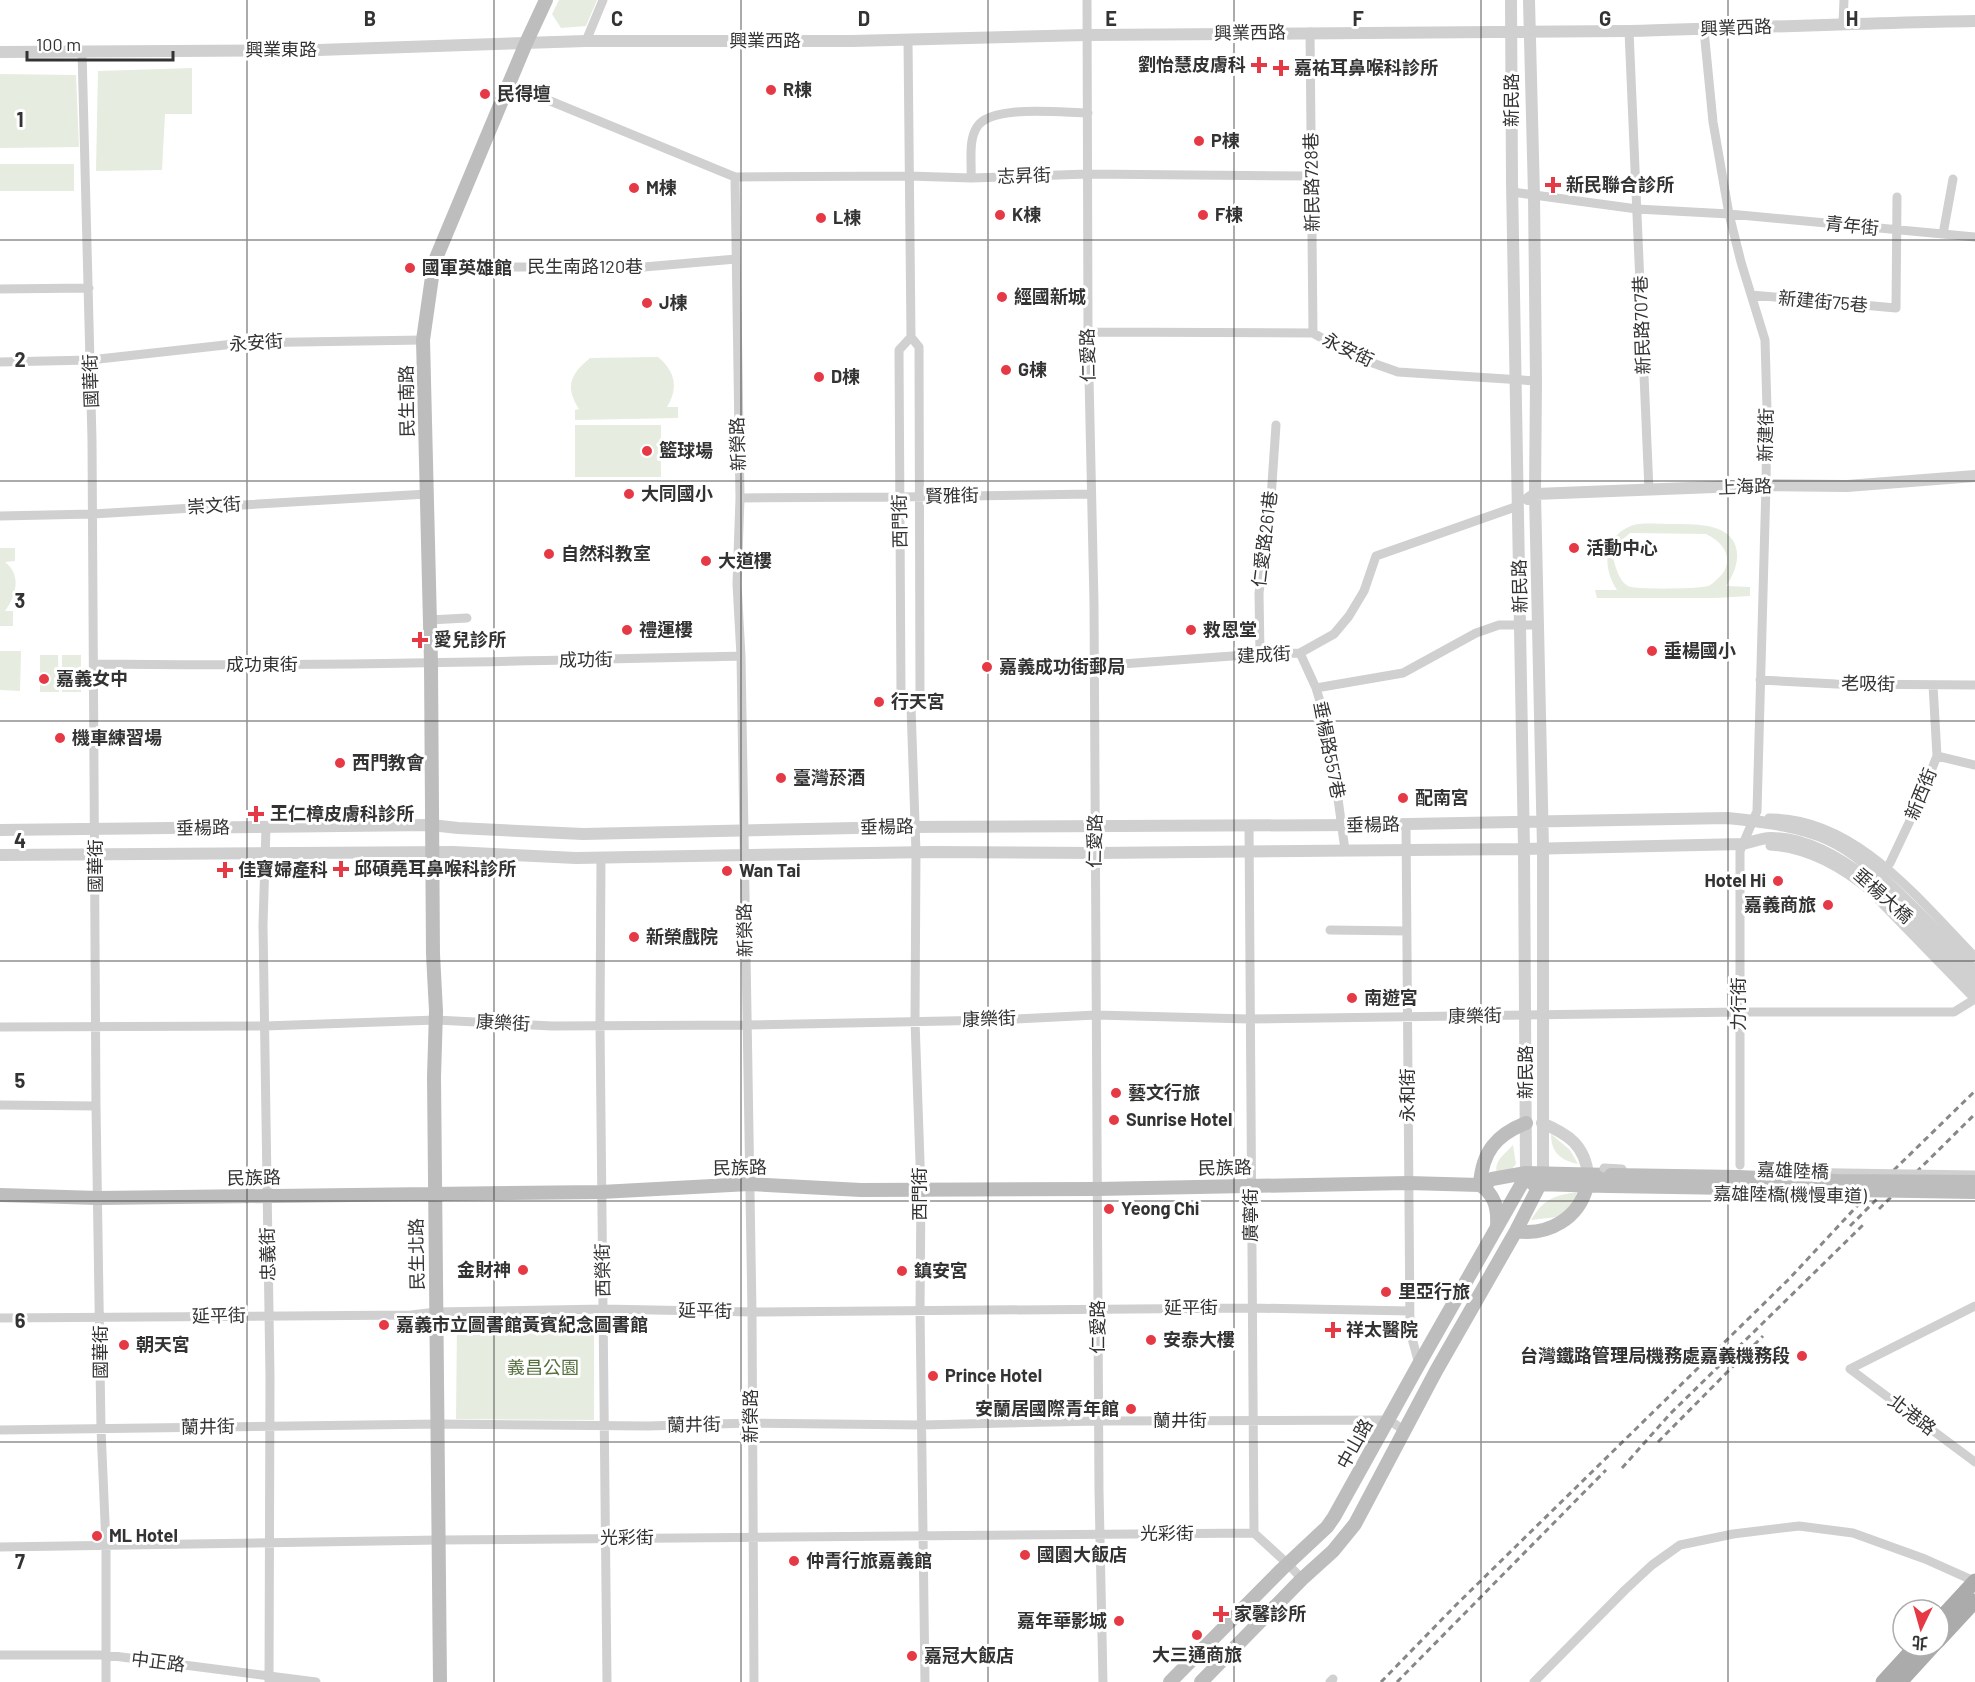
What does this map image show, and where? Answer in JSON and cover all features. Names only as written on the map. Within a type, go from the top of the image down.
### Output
[{"type":"main road","name":"民生南路","points":[[431,825],[431,664],[423,340],[434,263],[546,0]]},
{"type":"main road","name":"民生北路","points":[[431,825],[435,1020],[440,1682]]},
{"type":"main road","points":[[1497,1228],[1495,1202],[1490,1192],[1480,1185],[1482,1164],[1491,1148],[1506,1132],[1526,1123]]},
{"type":"main road","name":"嘉雄陸橋","points":[[1607,1180],[1738,1177],[1827,1181],[1975,1182]]},
{"type":"main road","name":"民族路","points":[[0,1195],[98,1198],[601,1192],[749,1184],[861,1190],[1097,1189],[1251,1185],[1480,1185],[1492,1179],[1541,1178],[1607,1180]]},
{"type":"main road","name":"中山路","points":[[1202,1682],[1345,1538],[1364,1509],[1433,1377],[1516,1231],[1541,1178]]},
{"type":"main road","name":"中山路","points":[[1170,1682],[1327,1527],[1524,1179]]},
{"type":"main road","points":[[1516,1231],[1538,1232],[1562,1222],[1581,1204],[1587,1180]]},
{"type":"main road","name":"嘉雄陸橋","points":[[1607,1180],[1975,1191]]},
{"type":"main road","points":[[1419,1364],[1433,1377]]},
{"type":"main road","points":[[1951,1607],[1975,1581]]},
{"type":"main road","points":[[1951,1627],[1975,1601]]},
{"type":"main road","points":[[1882,1682],[1905,1658]]},
{"type":"main road","points":[[1907,1680],[1924,1658]]},
{"type":"street","points":[[586,41],[603,0]]},
{"type":"street","name":"仁愛路","points":[[1087,0],[1088,332],[1096,825],[1097,1189],[1103,1682]]},
{"type":"street","name":"新民路","points":[[1511,0],[1512,192],[1526,1015],[1524,1179]]},
{"type":"street","name":"新民路","points":[[1530,0],[1536,381],[1535,494],[1543,848],[1541,1178]]},
{"type":"street","points":[[1843,23],[1844,0]]},
{"type":"street","name":"興業西路","points":[[526,43],[908,40],[1087,34],[1704,30],[1843,23],[1975,21]]},
{"type":"street","name":"新建街","points":[[1704,30],[1713,122],[1730,214],[1765,340],[1766,485],[1757,811],[1743,844]]},
{"type":"street","name":"新民路707巷","points":[[1629,31],[1649,490]]},
{"type":"street","name":"新民路728巷","points":[[1310,32],[1313,333]]},
{"type":"street","name":"西門街","points":[[908,40],[911,337],[919,347],[920,696],[911,707]]},
{"type":"street","name":"興業東路","points":[[0,52],[318,50],[526,43]]},
{"type":"street","name":"國華街","points":[[82,51],[93,514],[96,1106],[101,1429],[106,1545],[106,1682]]},
{"type":"street","points":[[509,84],[735,177]]},
{"type":"street","points":[[971,178],[972,141],[976,127],[986,118],[1009,112],[1088,113]]},
{"type":"street","name":"志昇街","points":[[735,177],[971,178],[1087,174],[1312,176]]},
{"type":"street","name":"新榮路","points":[[735,177],[740,498],[736,584],[741,656],[752,1312],[754,1682]]},
{"type":"street","points":[[1943,234],[1953,179]]},
{"type":"street","points":[[1512,192],[1637,208],[1730,214]]},
{"type":"street","points":[[1896,231],[1897,197]]},
{"type":"street","name":"青年街","points":[[1730,214],[1975,237]]},
{"type":"street","name":"新建街75巷","points":[[1751,296],[1896,308],[1896,231]]},
{"type":"street","name":"民生南路120巷","points":[[434,263],[488,267],[644,267],[736,259]]},
{"type":"street","points":[[0,289],[89,288]]},
{"type":"street","name":"永安街","points":[[1088,332],[1313,333],[1353,356],[1398,372],[1536,381]]},
{"type":"street","name":"西門街","points":[[911,337],[898,350],[901,695],[911,707],[916,852],[915,1021],[921,1190],[920,1310],[925,1682]]},
{"type":"street","name":"永安街","points":[[0,362],[90,360],[243,343],[423,340]]},
{"type":"street","name":"仁愛路261巷","points":[[1260,654],[1259,593],[1269,513],[1276,424]]},
{"type":"street","name":"上海路","points":[[1535,494],[1766,485],[1847,486],[1975,476]]},
{"type":"street","name":"崇文街","points":[[0,516],[93,514],[427,494]]},
{"type":"street","name":"賢雅街","points":[[740,498],[1091,494]]},
{"type":"street","points":[[1518,506],[1535,494]]},
{"type":"street","name":"建成街","points":[[1094,666],[1300,653],[1334,634],[1349,616],[1364,591],[1376,556],[1518,506]]},
{"type":"street","points":[[429,620],[466,618]]},
{"type":"street","points":[[1316,688],[1403,674],[1476,633],[1499,626],[1538,625]]},
{"type":"street","name":"垂楊路557巷","points":[[1300,653],[1316,688],[1332,755],[1345,850]]},
{"type":"street","name":"成功街","points":[[431,664],[741,656]]},
{"type":"street","name":"成功東街","points":[[94,664],[242,666],[431,664]]},
{"type":"street","name":"老吸街","points":[[1761,680],[1836,684],[1975,685]]},
{"type":"street","name":"新西街","points":[[1890,863],[1917,806],[1936,756],[1933,685]]},
{"type":"street","points":[[1936,756],[1975,765]]},
{"type":"street","name":"垂楊路","points":[[0,830],[431,825],[583,834],[914,826],[1343,825],[1728,818],[1772,821]]},
{"type":"street","points":[[1772,821],[1800,822],[1829,830],[1856,845],[1881,863],[1975,957]]},
{"type":"street","name":"垂楊大橋","points":[[1772,821],[1821,836],[1854,854],[1930,923],[1975,972]]},
{"type":"street","name":"永和街","points":[[1406,824],[1410,1331],[1419,1364]]},
{"type":"street","name":"廣寧街","points":[[1249,825],[1254,1533]]},
{"type":"street","name":"忠義街","points":[[266,827],[263,925],[270,1426],[269,1679]]},
{"type":"street","points":[[1770,842],[1818,857],[1851,875],[1903,924],[1975,999]]},
{"type":"street","name":"垂楊路","points":[[0,855],[432,852],[601,858],[916,852],[1095,853],[1524,849],[1770,842]]},
{"type":"street","name":"垂楊大橋","points":[[1770,842],[1804,844],[1830,853],[1849,865],[1901,910],[1975,987]]},
{"type":"street","name":"力行街","points":[[1740,1165],[1740,851],[1743,844]]},
{"type":"street","name":"西榮街","points":[[601,858],[601,1192],[608,1682]]},
{"type":"street","points":[[1330,930],[1407,931]]},
{"type":"street","name":"康樂街","points":[[0,1027],[265,1026],[435,1020],[552,1026],[747,1025],[1096,1015],[1249,1019],[1739,1012],[1954,1012],[1975,999]]},
{"type":"street","points":[[0,1105],[96,1106]]},
{"type":"street","points":[[1542,1123],[1562,1132],[1575,1143],[1587,1161],[1587,1180]]},
{"type":"street","name":"嘉雄陸橋(機慢車道)","points":[[1607,1180],[1975,1174]]},
{"type":"street","name":"嘉雄陸橋(機慢車道)","points":[[1607,1180],[1975,1199]]},
{"type":"street","name":"北港路","points":[[1975,1306],[1850,1369],[1975,1462]]},
{"type":"street","name":"延平街","points":[[0,1318],[411,1315],[436,1312],[604,1309],[752,1312],[1252,1308],[1410,1311]]},
{"type":"street","points":[[1389,1420],[1404,1431]]},
{"type":"street","name":"蘭井街","points":[[0,1430],[439,1424],[921,1425],[1099,1421],[1389,1420]]},
{"type":"street","points":[[1534,1682],[1624,1590],[1652,1565],[1680,1545],[1732,1534],[1799,1526],[1852,1533],[1925,1559],[1975,1581]]},
{"type":"street","points":[[1254,1533],[1302,1579]]},
{"type":"street","name":"光彩街","points":[[0,1547],[438,1540],[1254,1533]]},
{"type":"street","name":"中正路","points":[[0,1655],[106,1655],[269,1679],[315,1682]]},
{"type":"green space","points":[[559,0],[597,0],[586,26],[561,28],[552,14]]},
{"type":"green space","points":[[192,68],[192,114],[165,114],[162,170],[96,171],[98,71]]},
{"type":"green space","points":[[0,74],[76,75],[79,147],[0,148]]},
{"type":"green space","points":[[0,164],[74,164],[74,191],[0,191]]},
{"type":"green space","points":[[658,357],[668,368],[673,380],[673,393],[667,407],[678,407],[678,418],[575,420],[575,410],[579,409],[572,394],[572,381],[578,369],[590,358]]},
{"type":"green space","points":[[575,425],[661,425],[661,477],[575,477]]},
{"type":"green space","points":[[1644,524],[1688,524],[1719,529],[1727,534],[1733,541],[1737,557],[1736,566],[1726,586],[1750,587],[1750,596],[1597,598],[1595,590],[1617,590],[1607,563],[1610,545],[1622,531]],"holes":[[[1630,533],[1706,534],[1720,543],[1727,555],[1726,568],[1722,575],[1709,586],[1654,589],[1633,587],[1625,584],[1618,574],[1613,558],[1622,540]]]},
{"type":"green space","points":[[0,548],[15,548],[15,561],[5,562],[14,573],[16,586],[5,611],[13,611],[13,626],[0,626]]},
{"type":"green space","points":[[0,651],[21,651],[20,691],[0,690]]},
{"type":"green space","points":[[40,655],[58,655],[59,692],[40,692]]},
{"type":"green space","points":[[62,655],[81,655],[81,692],[62,692]]},
{"type":"green space","points":[[1551,1134],[1570,1150],[1578,1164],[1558,1154],[1553,1146]]},
{"type":"green space","points":[[1513,1145],[1516,1164],[1511,1170],[1497,1174],[1498,1161]]},
{"type":"green space","points":[[1577,1192],[1573,1207],[1557,1217],[1531,1220],[1545,1203],[1562,1195]]},
{"type":"green space","name":"義昌公園","points":[[594,1316],[594,1420],[456,1419],[457,1320]]},
{"type":"railway","points":[[1381,1682],[1456,1605],[1789,1279],[1858,1205],[1975,1091]]},
{"type":"railway","points":[[1879,1209],[1975,1114]]},
{"type":"railway","points":[[1850,1226],[1882,1194]]},
{"type":"railway","points":[[1622,1468],[1670,1414],[1864,1224]]},
{"type":"railway","points":[[1658,1442],[1763,1336]]},
{"type":"railway","points":[[1397,1682],[1606,1470]]},
{"type":"place","name":"劉怡慧皮膚科","points":[[1259,65]]},
{"type":"place","name":"嘉祐耳鼻喉科診所","points":[[1281,68]]},
{"type":"place","name":"R棟","points":[[771,90]]},
{"type":"place","name":"民得壇","points":[[485,94]]},
{"type":"place","name":"P棟","points":[[1199,141]]},
{"type":"place","name":"新民聯合診所","points":[[1553,185]]},
{"type":"place","name":"M棟","points":[[634,188]]},
{"type":"place","name":"K棟","points":[[1000,215]]},
{"type":"place","name":"F棟","points":[[1203,215]]},
{"type":"place","name":"L棟","points":[[821,218]]},
{"type":"place","name":"國軍英雄館","points":[[410,268]]},
{"type":"place","name":"經國新城","points":[[1002,297]]},
{"type":"place","name":"J棟","points":[[647,303]]},
{"type":"place","name":"G棟","points":[[1006,370]]},
{"type":"place","name":"D棟","points":[[819,377]]},
{"type":"place","name":"籃球場","points":[[647,451]]},
{"type":"place","name":"大同國小","points":[[629,494]]},
{"type":"place","name":"活動中心","points":[[1574,548]]},
{"type":"place","name":"自然科教室","points":[[549,554]]},
{"type":"place","name":"大道樓","points":[[706,561]]},
{"type":"place","name":"禮運樓","points":[[627,630]]},
{"type":"place","name":"救恩堂","points":[[1191,630]]},
{"type":"place","name":"愛兒診所","points":[[420,640]]},
{"type":"place","name":"垂楊國小","points":[[1652,651]]},
{"type":"place","name":"嘉義成功街郵局","points":[[987,667]]},
{"type":"place","name":"嘉義女中","points":[[44,679]]},
{"type":"place","name":"行天宮","points":[[879,702]]},
{"type":"place","name":"機車練習場","points":[[60,738]]},
{"type":"place","name":"西門教會","points":[[340,763]]},
{"type":"place","name":"臺灣菸酒","points":[[781,778]]},
{"type":"place","name":"配南宮","points":[[1403,798]]},
{"type":"place","name":"王仁樟皮膚科診所","points":[[256,814]]},
{"type":"place","name":"邱碩堯耳鼻喉科診所","points":[[341,869]]},
{"type":"place","name":"佳寶婦產科","points":[[225,870]]},
{"type":"place","name":"Wan Tai","points":[[727,871]]},
{"type":"place","name":"Hotel Hi","points":[[1778,881]]},
{"type":"place","name":"嘉義商旅","points":[[1828,905]]},
{"type":"place","name":"新榮戲院","points":[[634,937]]},
{"type":"place","name":"南遊宮","points":[[1352,998]]},
{"type":"place","name":"藝文行旅","points":[[1116,1093]]},
{"type":"place","name":"Sunrise Hotel","points":[[1114,1120]]},
{"type":"place","name":"Yeong Chi","points":[[1109,1209]]},
{"type":"place","name":"金財神","points":[[523,1270]]},
{"type":"place","name":"鎮安宮","points":[[902,1271]]},
{"type":"place","name":"里亞行旅","points":[[1386,1292]]},
{"type":"place","name":"嘉義市立圖書館黃賓紀念圖書館","points":[[384,1325]]},
{"type":"place","name":"祥太醫院","points":[[1333,1330]]},
{"type":"place","name":"安泰大樓","points":[[1151,1340]]},
{"type":"place","name":"朝天宮","points":[[124,1345]]},
{"type":"place","name":"台灣鐵路管理局機務處嘉義機務段","points":[[1802,1356]]},
{"type":"place","name":"Prince Hotel","points":[[933,1376]]},
{"type":"place","name":"安蘭居國際青年館","points":[[1131,1409]]},
{"type":"place","name":"ML Hotel","points":[[97,1536]]},
{"type":"place","name":"國園大飯店","points":[[1025,1555]]},
{"type":"place","name":"仲青行旅嘉義館","points":[[794,1561]]},
{"type":"place","name":"家馨診所","points":[[1221,1614]]},
{"type":"place","name":"嘉年華影城","points":[[1119,1621]]},
{"type":"place","name":"大三通商旅","points":[[1197,1635]]},
{"type":"place","name":"嘉冠大飯店","points":[[912,1656]]}]
